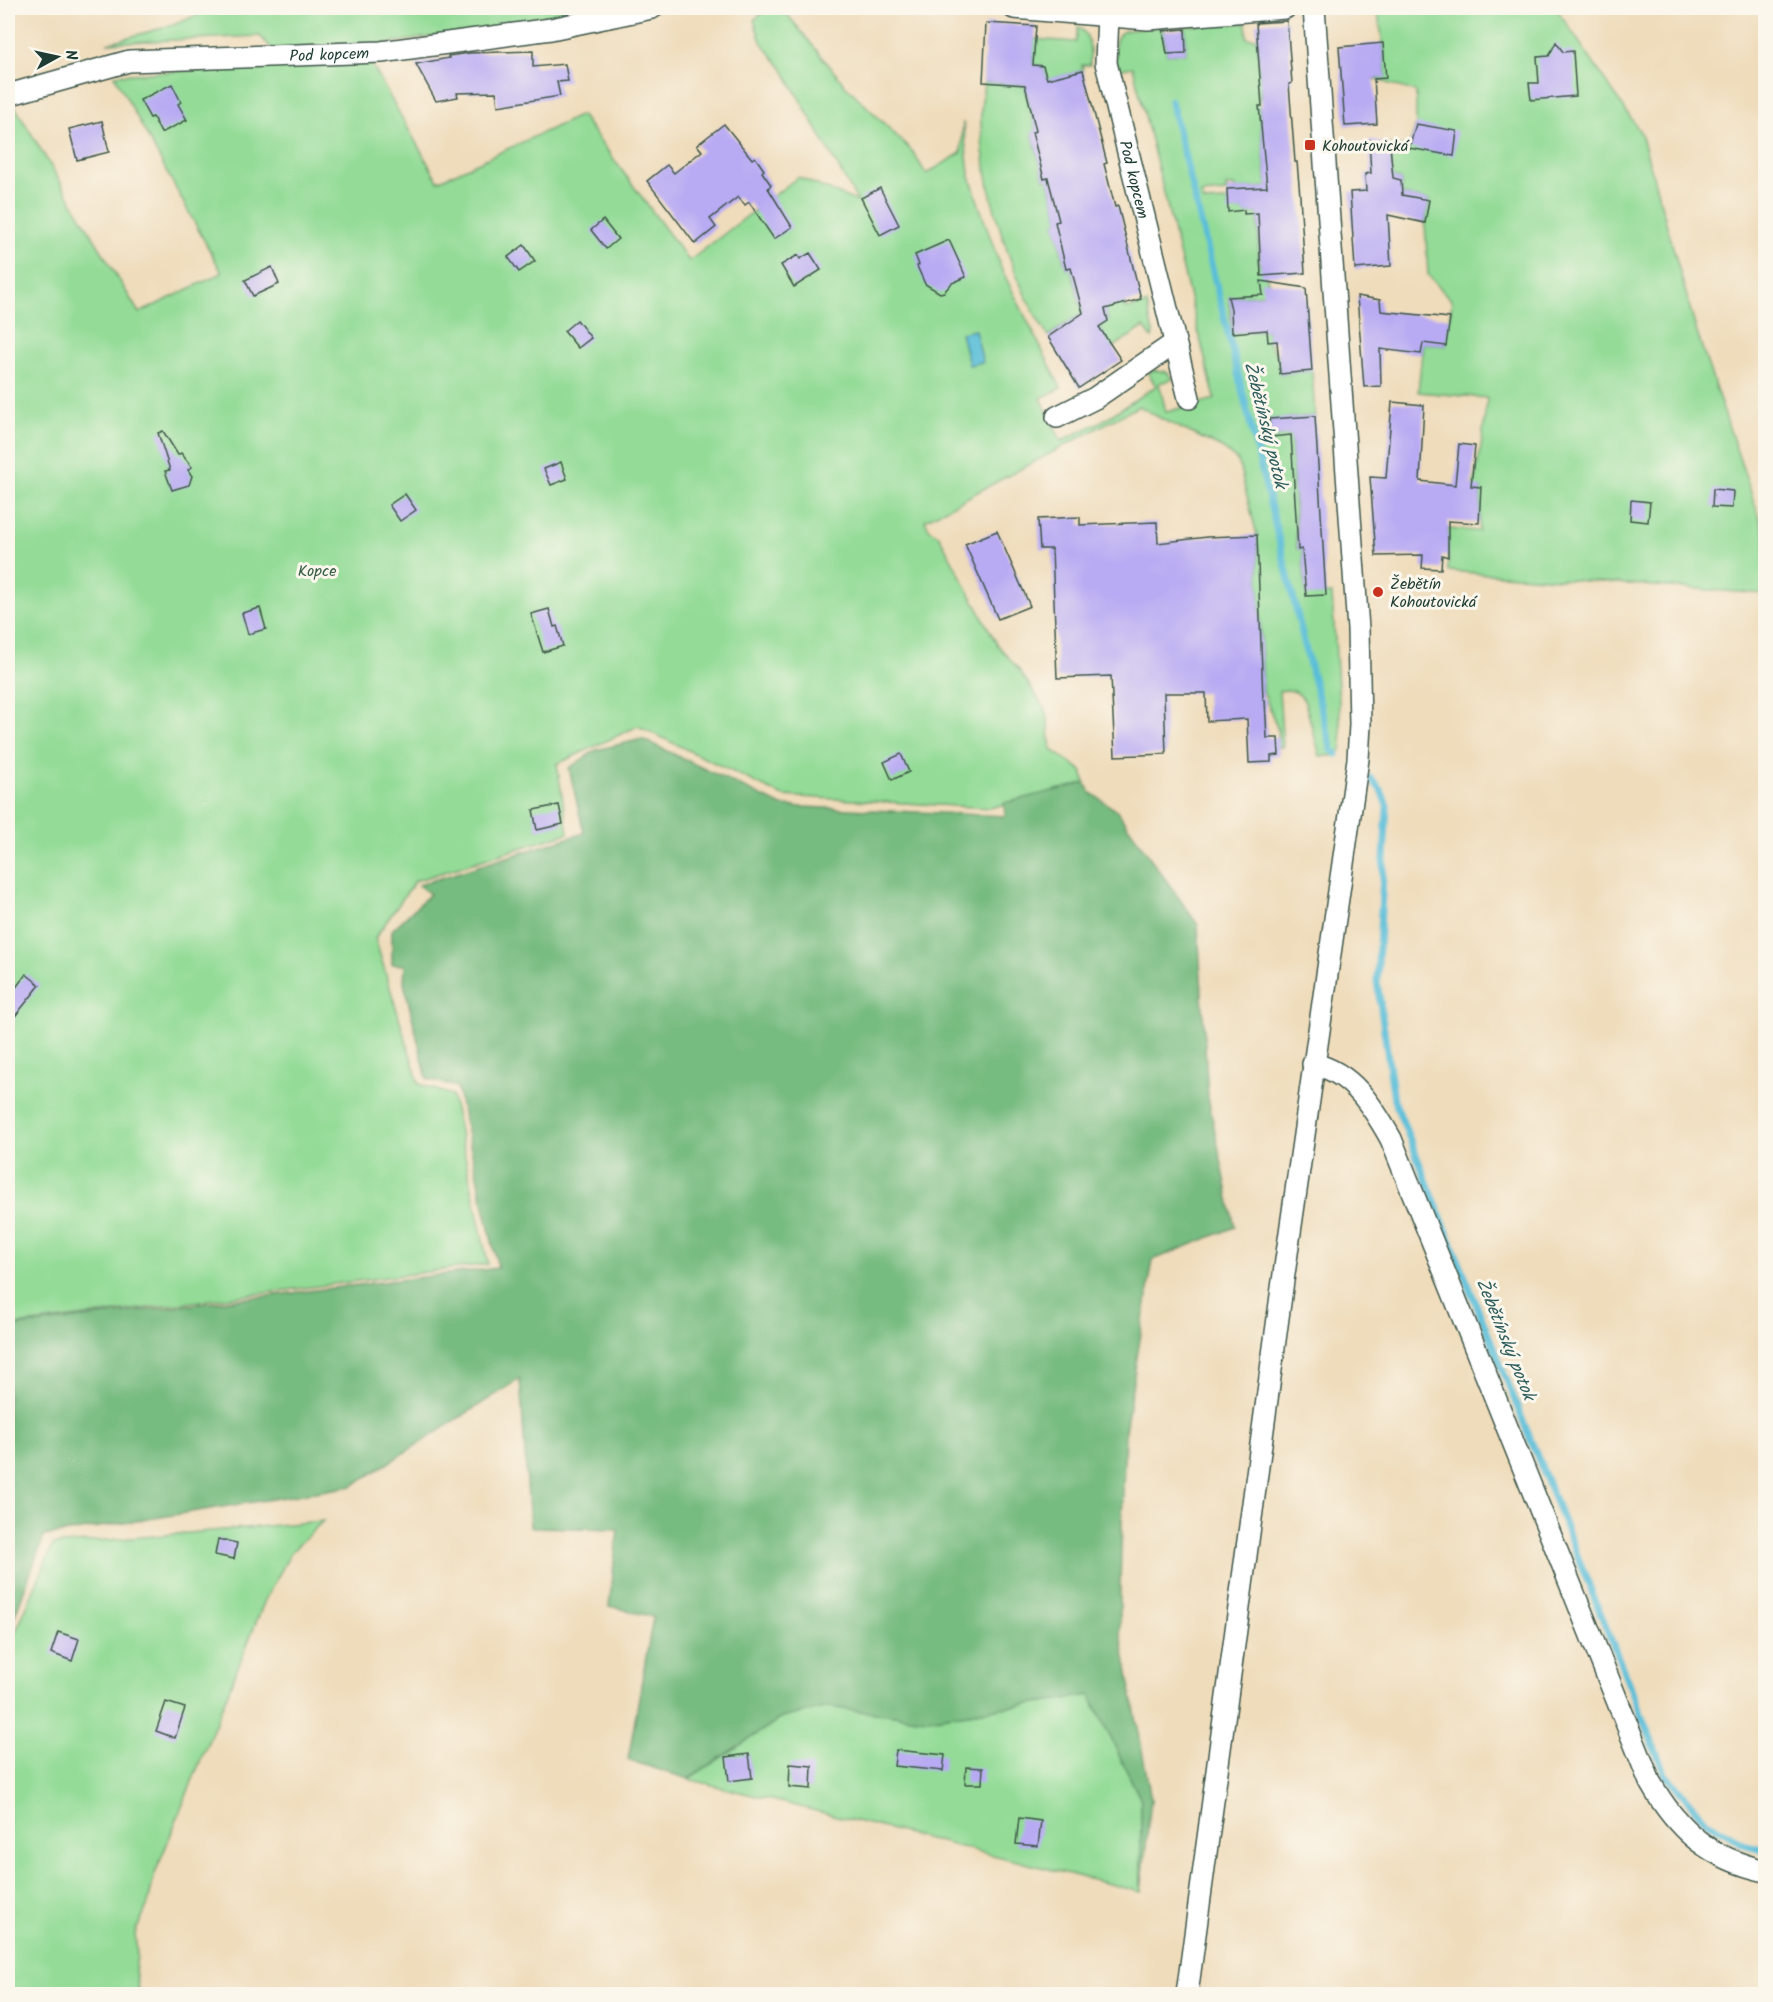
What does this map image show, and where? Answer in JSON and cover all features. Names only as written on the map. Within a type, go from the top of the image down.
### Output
[{"type":"street","name":"Pod kopcem","points":[[8,96],[129,61],[381,52],[551,29],[652,8]]},
{"type":"street","points":[[1014,8],[1148,19],[1285,8]]},
{"type":"street","points":[[1187,1995],[1313,1064],[1357,769],[1360,725],[1358,629],[1314,8]]},
{"type":"street","name":"Pod kopcem","points":[[1108,15],[1106,63],[1189,398]]},
{"type":"street","points":[[1057,417],[1095,399],[1175,343]]},
{"type":"street","points":[[1313,1064],[1326,1066],[1346,1078],[1373,1108],[1391,1139],[1650,1782],[1663,1806],[1699,1843],[1722,1856],[1766,1871]]},
{"type":"green space","points":[[214,8],[603,8],[550,19],[370,46],[274,51],[260,36],[107,43],[173,25]]},
{"type":"green space","name":"Kopce","points":[[768,8],[782,8],[845,85],[913,152],[926,174],[961,153],[963,122],[969,173],[1001,268],[1061,388],[1041,398],[1061,441],[1104,420],[1156,386],[1148,373],[1154,370],[1167,372],[1173,379],[1159,383],[1166,412],[1215,399],[1133,67],[1117,70],[1115,43],[1124,31],[1162,26],[1167,54],[1186,53],[1185,26],[1246,23],[1247,38],[1257,38],[1261,86],[1259,106],[1267,187],[1235,189],[1234,186],[1226,186],[1226,192],[1201,194],[1204,202],[1228,201],[1229,211],[1244,210],[1245,214],[1258,213],[1259,263],[1270,285],[1270,294],[1229,297],[1232,333],[1267,330],[1268,342],[1278,356],[1280,374],[1312,371],[1315,416],[1269,420],[1271,437],[1291,435],[1297,549],[1302,549],[1306,595],[1332,594],[1342,749],[1333,756],[1320,756],[1305,702],[1294,691],[1287,690],[1279,691],[1283,747],[1279,747],[1278,730],[1263,691],[1257,535],[1238,461],[1222,448],[1139,406],[925,520],[930,530],[939,536],[997,644],[1019,670],[1047,712],[1051,749],[1082,771],[1085,783],[990,808],[783,796],[638,726],[557,764],[568,833],[415,881],[375,938],[419,1084],[452,1095],[488,1264],[8,1326],[8,107],[14,105],[139,313],[222,273],[114,75],[369,60],[438,181],[581,115],[689,261],[798,177],[858,202],[782,68],[761,42],[754,20]]},
{"type":"green space","points":[[1377,8],[1556,8],[1641,133],[1697,333],[1765,534],[1765,594],[1448,571],[1448,529],[1479,531],[1481,488],[1473,487],[1487,398],[1418,392],[1423,343],[1446,346],[1452,301],[1428,275],[1425,223],[1429,200],[1402,195],[1401,180],[1393,178],[1390,145],[1409,148],[1416,124],[1416,92],[1374,79],[1386,77]]},
{"type":"green space","points":[[1078,27],[1083,30],[1088,39],[1090,65],[1082,65],[1083,70],[1047,80],[1043,66],[1033,65],[1034,39],[1076,42]]},
{"type":"green space","points":[[984,82],[1025,85],[1036,131],[1032,133],[1044,179],[1048,178],[1059,221],[1055,223],[1066,269],[1071,268],[1083,313],[1048,336],[1023,289],[1002,234],[994,205],[983,149],[981,108]]},
{"type":"green space","points":[[1124,303],[1126,309],[1147,304],[1152,338],[1144,327],[1112,348],[1099,327],[1108,321],[1104,307]]},
{"type":"green space","points":[[642,739],[782,806],[1005,816],[1004,803],[1085,783],[1090,792],[1117,811],[1198,925],[1208,1098],[1235,1227],[1153,1260],[1125,1431],[1120,1630],[1151,1799],[1141,1892],[1141,1800],[1090,1695],[927,1719],[828,1707],[781,1718],[688,1779],[628,1760],[653,1617],[609,1606],[618,1529],[530,1527],[520,1379],[352,1486],[44,1536],[8,1634],[8,1327],[498,1268],[457,1087],[427,1079],[404,983],[405,965],[392,964],[392,930],[430,894],[418,885],[584,833],[569,768],[596,750]]},
{"type":"green space","points":[[323,1521],[292,1551],[265,1600],[154,1876],[148,1904],[135,1933],[137,1956],[135,1971],[139,1994],[8,1994],[8,1650],[53,1545]]},
{"type":"green space","points":[[1090,1695],[1141,1800],[1141,1892],[688,1779],[781,1718],[828,1707],[927,1719]]},
{"type":"water","points":[[975,330],[983,362],[969,365],[961,333]]},
{"type":"building","points":[[1287,21],[1292,83],[1289,84],[1305,273],[1261,276],[1258,213],[1244,214],[1244,210],[1228,212],[1227,189],[1267,187],[1259,106],[1262,106],[1256,23]]},
{"type":"building","points":[[986,23],[1036,26],[1033,65],[1043,66],[1047,79],[1083,70],[1107,163],[1104,164],[1115,207],[1118,206],[1141,299],[1105,309],[1108,321],[1099,327],[1121,360],[1079,388],[1048,337],[1083,313],[1071,268],[1066,269],[1055,222],[1059,221],[1048,178],[1044,179],[1032,132],[1036,131],[1025,85],[983,82]]},
{"type":"building","points":[[1185,29],[1186,53],[1167,54],[1163,31]]},
{"type":"building","points":[[1556,42],[1563,52],[1573,51],[1576,96],[1531,100],[1529,83],[1539,83],[1537,57],[1549,56]]},
{"type":"building","points":[[1383,43],[1386,78],[1374,79],[1377,124],[1345,126],[1339,47]]},
{"type":"building","points":[[533,51],[533,67],[565,64],[568,81],[557,82],[560,96],[498,106],[496,92],[457,93],[458,97],[436,101],[416,64],[470,53]]},
{"type":"building","points":[[172,84],[181,102],[178,104],[187,120],[161,133],[153,117],[150,118],[140,100]]},
{"type":"building","points":[[102,121],[109,152],[77,160],[69,129]]},
{"type":"building","points":[[724,124],[752,159],[755,157],[764,170],[762,172],[771,185],[768,188],[792,227],[774,239],[749,202],[745,205],[738,197],[710,219],[716,227],[695,244],[647,181],[667,165],[674,173],[702,151],[697,145]]},
{"type":"building","points":[[1416,124],[1457,131],[1454,156],[1409,148]]},
{"type":"building","points":[[1369,140],[1390,145],[1393,178],[1401,180],[1402,195],[1429,200],[1425,223],[1388,215],[1391,266],[1355,269],[1350,192],[1366,191],[1365,174],[1371,173]]},
{"type":"building","points":[[880,188],[899,225],[880,235],[861,198]]},
{"type":"building","points":[[603,220],[618,239],[606,249],[591,230]]},
{"type":"building","points":[[949,240],[966,277],[952,283],[940,293],[925,284],[915,255]]},
{"type":"building","points":[[524,245],[535,261],[519,272],[508,257]]},
{"type":"building","points":[[810,253],[821,270],[794,287],[781,265],[798,255],[800,259]]},
{"type":"building","points":[[272,267],[279,284],[253,296],[245,280]]},
{"type":"building","points":[[1261,281],[1306,288],[1312,371],[1280,374],[1277,341],[1268,342],[1267,330],[1232,333],[1228,297],[1263,295]]},
{"type":"building","points":[[1357,296],[1380,300],[1381,311],[1450,318],[1446,346],[1423,343],[1421,354],[1380,349],[1381,386],[1364,387]]},
{"type":"building","points":[[577,320],[591,338],[578,348],[564,331]]},
{"type":"building","points":[[1392,402],[1424,405],[1420,481],[1455,485],[1459,444],[1475,446],[1471,486],[1481,487],[1479,523],[1448,521],[1448,557],[1442,555],[1441,569],[1422,568],[1423,555],[1376,556],[1370,477],[1386,478]]},
{"type":"building","points":[[1315,416],[1326,595],[1306,596],[1302,549],[1298,550],[1291,435],[1271,437],[1269,419]]},
{"type":"building","points":[[163,431],[178,455],[181,453],[192,467],[188,470],[192,476],[189,485],[172,490],[165,471],[170,470],[158,433]]},
{"type":"building","points":[[561,462],[567,479],[551,485],[544,469]]},
{"type":"building","points":[[1713,489],[1733,491],[1732,508],[1712,507]]},
{"type":"building","points":[[405,494],[416,510],[400,521],[389,505]]},
{"type":"building","points":[[1631,500],[1650,502],[1648,522],[1630,520]]},
{"type":"building","points":[[1080,517],[1080,525],[1157,522],[1158,543],[1207,537],[1257,535],[1263,700],[1265,700],[1267,738],[1278,738],[1279,755],[1271,756],[1271,762],[1249,763],[1247,719],[1207,721],[1206,693],[1164,693],[1166,754],[1115,756],[1111,676],[1057,678],[1052,549],[1040,549],[1038,519]]},
{"type":"building","points":[[997,531],[1030,606],[998,619],[965,544]]},
{"type":"building","points":[[260,608],[266,629],[248,634],[242,613]]},
{"type":"building","points":[[549,609],[563,646],[543,652],[531,614]]},
{"type":"building","points":[[901,754],[909,772],[892,780],[884,762]]},
{"type":"building","points":[[559,805],[563,824],[537,830],[533,810]]},
{"type":"building","points":[[26,974],[40,985],[8,1025],[8,998]]},
{"type":"building","points":[[218,1539],[237,1543],[234,1559],[215,1555]]},
{"type":"building","points":[[58,1632],[79,1639],[72,1661],[51,1653]]},
{"type":"building","points":[[166,1702],[185,1708],[175,1738],[156,1731]]},
{"type":"building","points":[[896,1750],[945,1755],[943,1771],[894,1766]]},
{"type":"building","points":[[749,1754],[752,1778],[729,1781],[726,1757]]},
{"type":"building","points":[[790,1764],[812,1766],[811,1789],[789,1787]]},
{"type":"building","points":[[966,1767],[983,1768],[982,1784],[965,1784]]},
{"type":"building","points":[[1019,1818],[1041,1821],[1038,1846],[1016,1844]]},
{"type":"waterway","name":"Žebětínský potok","points":[[1171,101],[1308,658],[1332,750],[1337,754]]},
{"type":"waterway","name":"Žebětínský potok","points":[[1370,778],[1381,790],[1387,806],[1377,981],[1394,1100],[1665,1774],[1705,1820],[1743,1844],[1766,1850]]},
{"type":"place","name":"Kohoutovická","points":[[1310,145]]},
{"type":"place","name":"Žebětín Kohoutovická","points":[[1378,592]]}]
